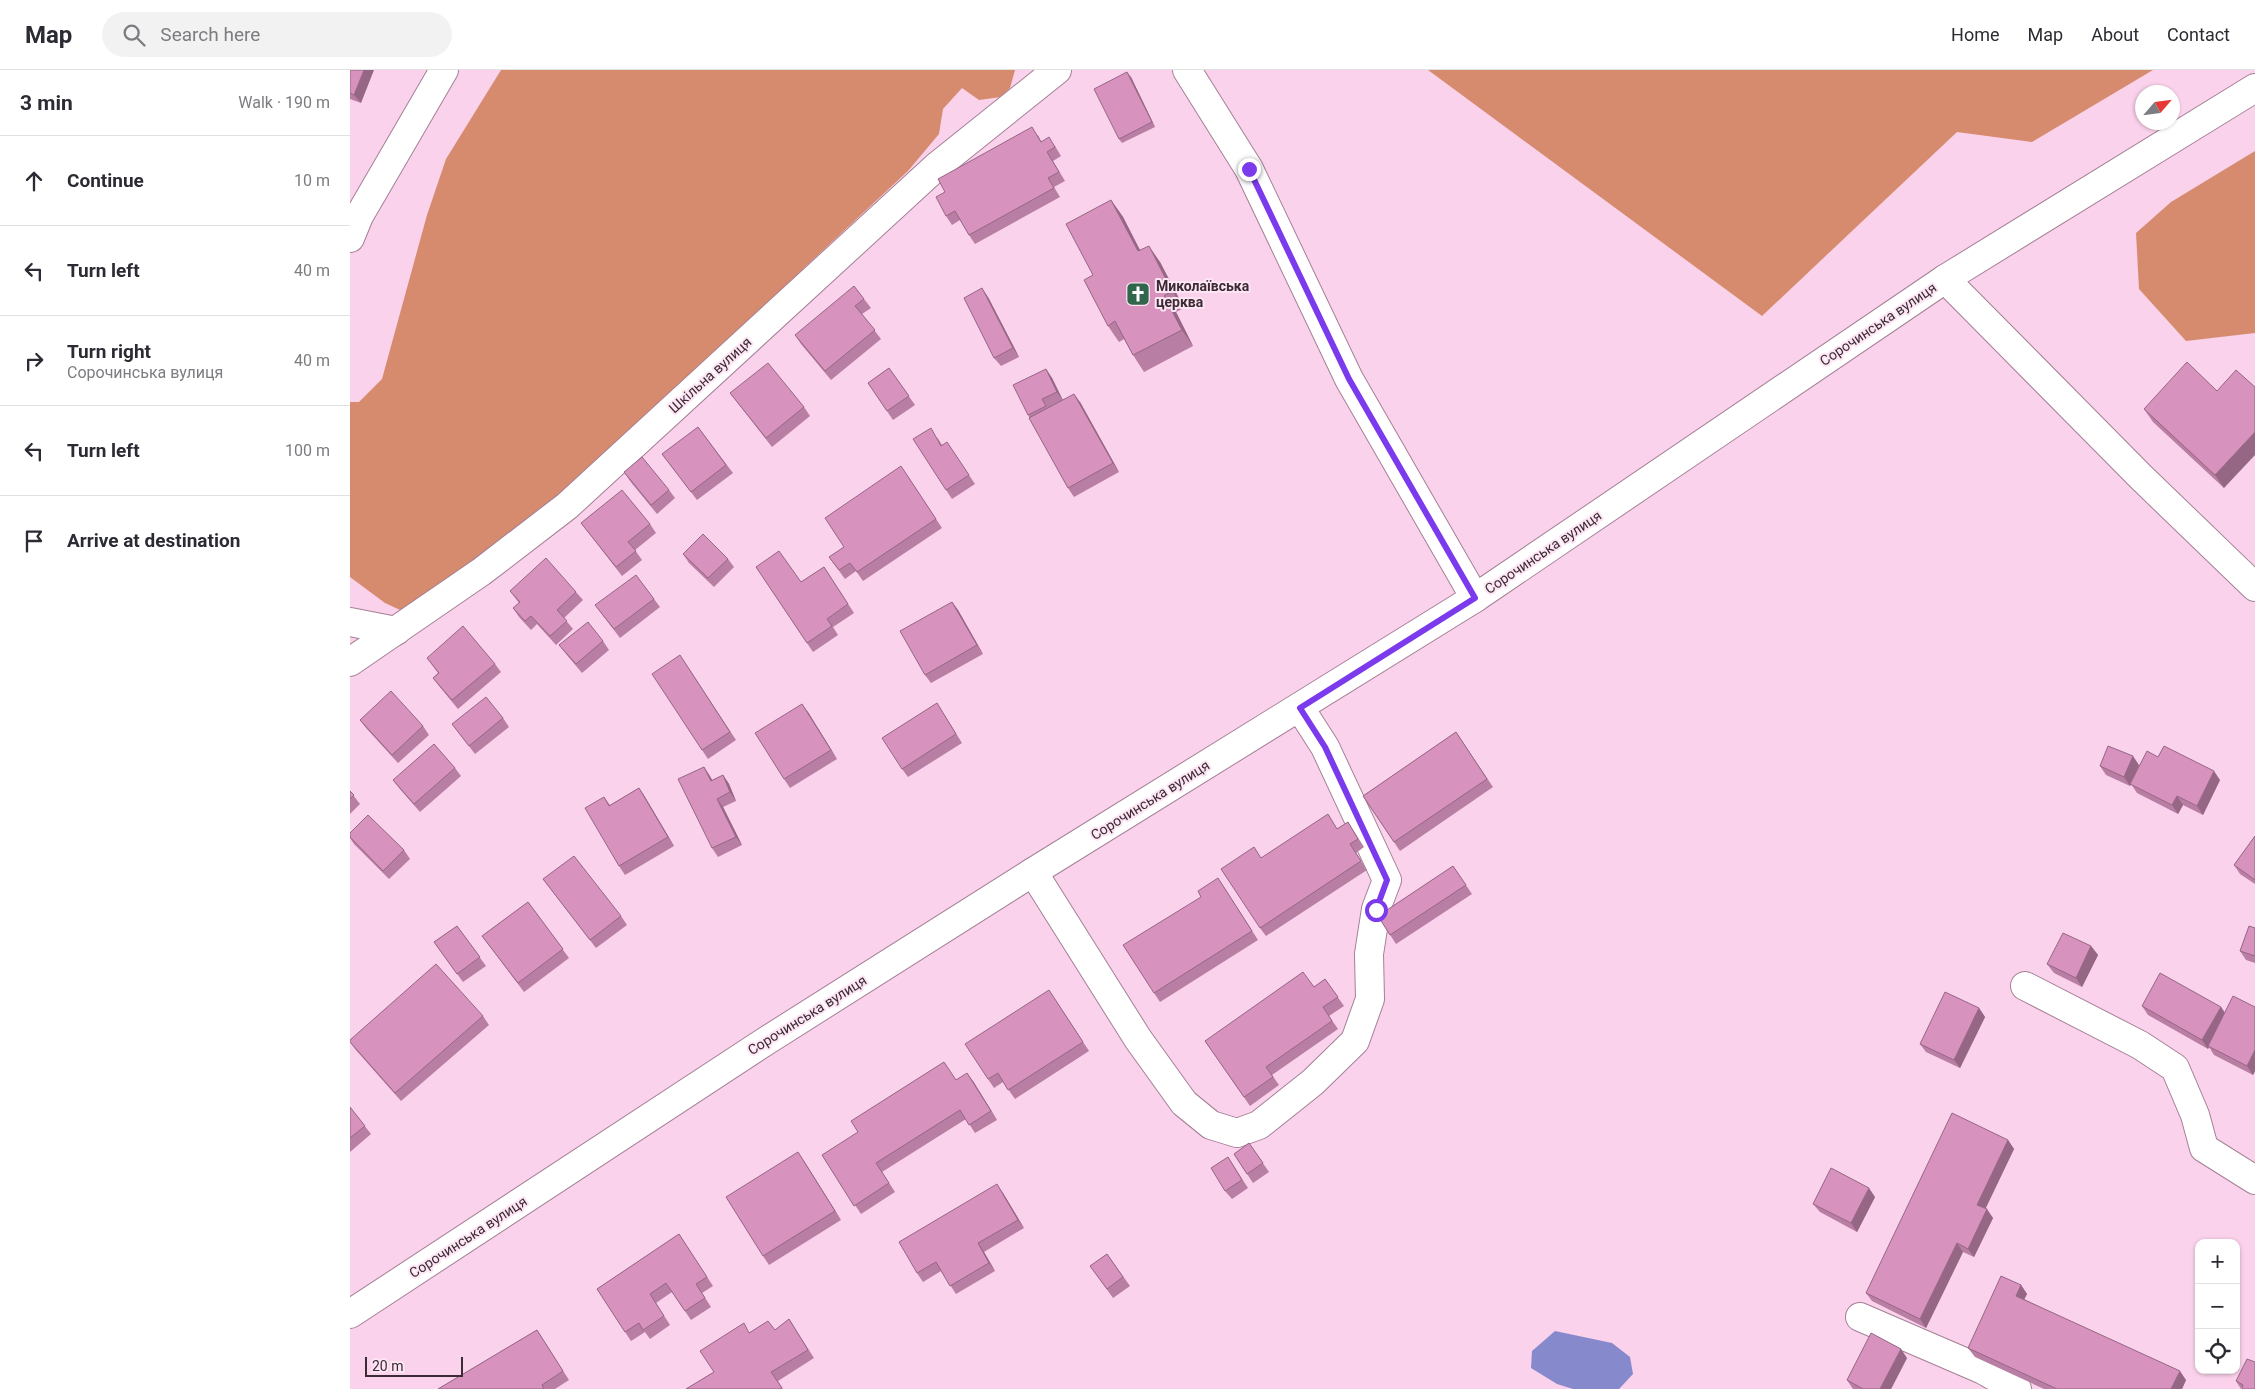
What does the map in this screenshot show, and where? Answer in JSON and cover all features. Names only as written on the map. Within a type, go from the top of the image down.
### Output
[{"type":"street","points":[[350,238],[359,216],[444,70]]},
{"type":"street","name":"Шкільна вулиця","points":[[350,662],[481,572],[567,506],[936,167],[1057,70]]},
{"type":"street","points":[[1187,70],[1249,169],[1349,379],[1475,598]]},
{"type":"street","name":"Сорочинська вулиця","points":[[350,1314],[766,1041],[1032,872],[1475,598],[1945,279],[2255,88]]},
{"type":"street","points":[[1945,279],[2141,477],[2255,587]]},
{"type":"street","points":[[350,622],[396,630]]},
{"type":"street","points":[[1032,872],[1138,1039],[1184,1103],[1211,1125],[1236,1132],[1259,1125],[1313,1082],[1355,1041],[1370,999],[1369,954],[1376,910],[1387,880],[1325,747],[1300,708]]},
{"type":"street","points":[[2025,986],[2140,1045],[2175,1068],[2195,1115],[2204,1148],[2255,1180]]},
{"type":"street","points":[[1860,1317],[1983,1370],[2017,1389]]},
{"type":"shaded area","points":[[501,70],[1015,70],[1010,88],[1001,97],[979,100],[962,88],[943,109],[939,134],[908,171],[804,268],[771,304],[564,496],[498,541],[411,615],[385,603],[350,577],[350,402],[359,402],[382,379],[427,215],[446,159]]},
{"type":"shaded area","points":[[1428,70],[2153,70],[2032,142],[1957,132],[1762,316]]},
{"type":"shaded area","points":[[2255,151],[2255,333],[2186,341],[2139,289],[2136,233],[2171,202]]},
{"type":"water","points":[[1555,1331],[1612,1343],[1630,1357],[1633,1374],[1619,1389],[1573,1389],[1557,1384],[1531,1368],[1532,1351]]},
{"type":"building","points":[[350,70],[364,70],[354,95],[350,93]]},
{"type":"building","points":[[1127,72],[1152,122],[1119,139],[1094,89]]},
{"type":"building","points":[[1032,127],[1041,142],[1049,137],[1055,147],[1047,152],[1059,172],[1048,178],[1054,188],[969,235],[955,211],[946,216],[936,197],[945,192],[938,179]]},
{"type":"building","name":"Миколаївська церква","points":[[1111,200],[1138,251],[1149,246],[1172,291],[1164,296],[1182,330],[1133,355],[1115,321],[1108,326],[1084,280],[1093,275],[1066,224]]},
{"type":"building","points":[[854,286],[864,299],[855,306],[875,330],[825,371],[795,335]]},
{"type":"building","points":[[982,288],[1013,348],[994,358],[964,298]]},
{"type":"building","points":[[2187,362],[2217,391],[2236,370],[2255,387],[2255,432],[2215,475],[2144,409]]},
{"type":"building","points":[[768,363],[804,407],[766,438],[730,393]]},
{"type":"building","points":[[889,368],[909,396],[887,411],[868,383]]},
{"type":"building","points":[[1046,369],[1057,392],[1042,399],[1046,406],[1028,415],[1013,385]]},
{"type":"building","points":[[1074,394],[1113,463],[1068,488],[1029,418]]},
{"type":"building","points":[[698,427],[726,465],[691,492],[662,454]]},
{"type":"building","points":[[931,428],[941,446],[947,442],[969,475],[946,490],[913,439]]},
{"type":"building","points":[[642,457],[669,490],[651,505],[624,472]]},
{"type":"building","points":[[901,466],[936,519],[857,572],[850,563],[839,570],[829,557],[844,547],[825,518]]},
{"type":"building","points":[[622,490],[650,524],[628,542],[636,551],[616,567],[581,523]]},
{"type":"building","points":[[703,534],[728,559],[708,578],[683,554]]},
{"type":"building","points":[[779,551],[801,582],[824,567],[848,604],[827,619],[832,626],[807,643],[756,567]]},
{"type":"building","points":[[546,558],[576,592],[557,610],[567,621],[550,636],[531,616],[525,621],[513,608],[520,602],[510,591]]},
{"type":"building","points":[[636,575],[654,599],[614,629],[595,605]]},
{"type":"building","points":[[952,602],[977,645],[925,675],[900,631]]},
{"type":"building","points":[[588,622],[603,641],[576,664],[559,645]]},
{"type":"building","points":[[463,626],[495,664],[452,700],[433,678],[439,673],[427,658]]},
{"type":"building","points":[[680,655],[730,732],[702,750],[652,674]]},
{"type":"building","points":[[391,691],[423,726],[392,755],[360,720]]},
{"type":"building","points":[[486,697],[503,718],[469,746],[452,724]]},
{"type":"building","points":[[937,703],[956,734],[902,769],[882,738]]},
{"type":"building","points":[[802,704],[831,750],[784,779],[755,733]]},
{"type":"building","points":[[1456,732],[1487,779],[1394,842],[1363,796]]},
{"type":"building","points":[[434,744],[455,768],[414,804],[393,780]]},
{"type":"building","points":[[2108,746],[2133,756],[2124,777],[2100,766]]},
{"type":"building","points":[[2164,746],[2214,771],[2197,806],[2177,796],[2172,805],[2130,784],[2147,751],[2158,757]]},
{"type":"building","points":[[704,767],[711,781],[723,775],[730,792],[717,799],[736,837],[712,848],[678,779]]},
{"type":"building","points":[[639,788],[668,837],[619,866],[585,808],[604,797],[609,806]]},
{"type":"building","points":[[350,791],[354,795],[350,799]]},
{"type":"building","points":[[1328,814],[1337,829],[1348,822],[1358,839],[1350,844],[1361,861],[1260,928],[1221,869],[1254,847],[1261,858]]},
{"type":"building","points":[[368,815],[404,850],[383,871],[350,837],[350,833]]},
{"type":"building","points":[[2255,836],[2255,880],[2234,865]]},
{"type":"building","points":[[574,856],[621,916],[590,940],[543,879]]},
{"type":"building","points":[[1453,866],[1466,885],[1390,935],[1378,916]]},
{"type":"building","points":[[1218,878],[1252,931],[1154,993],[1123,945],[1201,897],[1198,891]]},
{"type":"building","points":[[528,902],[563,949],[518,983],[482,936]]},
{"type":"building","points":[[457,926],[480,957],[457,974],[434,942]]},
{"type":"building","points":[[2249,926],[2255,928],[2255,956],[2240,951]]},
{"type":"building","points":[[2063,933],[2091,946],[2076,978],[2047,964]]},
{"type":"building","points":[[436,964],[483,1016],[395,1093],[350,1040]]},
{"type":"building","points":[[1303,972],[1314,987],[1325,979],[1338,997],[1323,1007],[1332,1021],[1266,1067],[1273,1077],[1244,1097],[1205,1041]]},
{"type":"building","points":[[2160,973],[2221,1007],[2202,1040],[2142,1006]]},
{"type":"building","points":[[1049,990],[1083,1042],[1008,1090],[998,1073],[988,1079],[965,1044]]},
{"type":"building","points":[[1945,992],[1979,1008],[1954,1060],[1920,1044]]},
{"type":"building","points":[[2233,996],[2255,1007],[2255,1050],[2247,1066],[2208,1046]]},
{"type":"building","points":[[944,1062],[956,1080],[967,1073],[991,1111],[969,1125],[960,1110],[876,1163],[889,1183],[854,1206],[822,1155],[858,1132],[851,1121]]},
{"type":"building","points":[[350,1107],[365,1126],[350,1138]]},
{"type":"building","points":[[1952,1113],[2008,1140],[1977,1205],[1987,1209],[1968,1249],[1957,1243],[1920,1319],[1866,1293]]},
{"type":"building","points":[[1249,1143],[1263,1163],[1247,1174],[1234,1154]]},
{"type":"building","points":[[798,1152],[835,1211],[763,1256],[726,1197]]},
{"type":"building","points":[[1228,1157],[1242,1180],[1225,1191],[1211,1168]]},
{"type":"building","points":[[1831,1168],[1869,1188],[1851,1223],[1813,1204]]},
{"type":"building","points":[[997,1184],[1018,1220],[978,1243],[989,1263],[950,1286],[936,1262],[917,1273],[899,1242]]},
{"type":"building","points":[[679,1234],[707,1277],[696,1284],[705,1298],[685,1311],[666,1283],[650,1294],[664,1316],[643,1330],[639,1323],[625,1332],[597,1289]]},
{"type":"building","points":[[1107,1254],[1123,1277],[1107,1289],[1090,1266]]},
{"type":"building","points":[[2001,1276],[2021,1285],[2016,1296],[2180,1371],[2171,1389],[2057,1389],[1968,1348]]},
{"type":"building","points":[[789,1319],[808,1350],[771,1372],[782,1388],[686,1389],[714,1372],[700,1351],[744,1323],[749,1333],[768,1321],[775,1330]]},
{"type":"building","points":[[537,1330],[563,1371],[542,1385],[544,1389],[438,1389]]},
{"type":"building","points":[[1871,1333],[1901,1349],[1880,1389],[1863,1389],[1847,1380]]},
{"type":"building","points":[[2247,1359],[2255,1362],[2255,1389],[2242,1389],[2243,1385],[2236,1381]]},
{"type":"place","name":"Миколаївська церква","points":[[1138,294]]},
{"type":"route","points":[[1249,169],[1349,379],[1475,598],[1300,708],[1325,747],[1387,880],[1376,910]]}]
